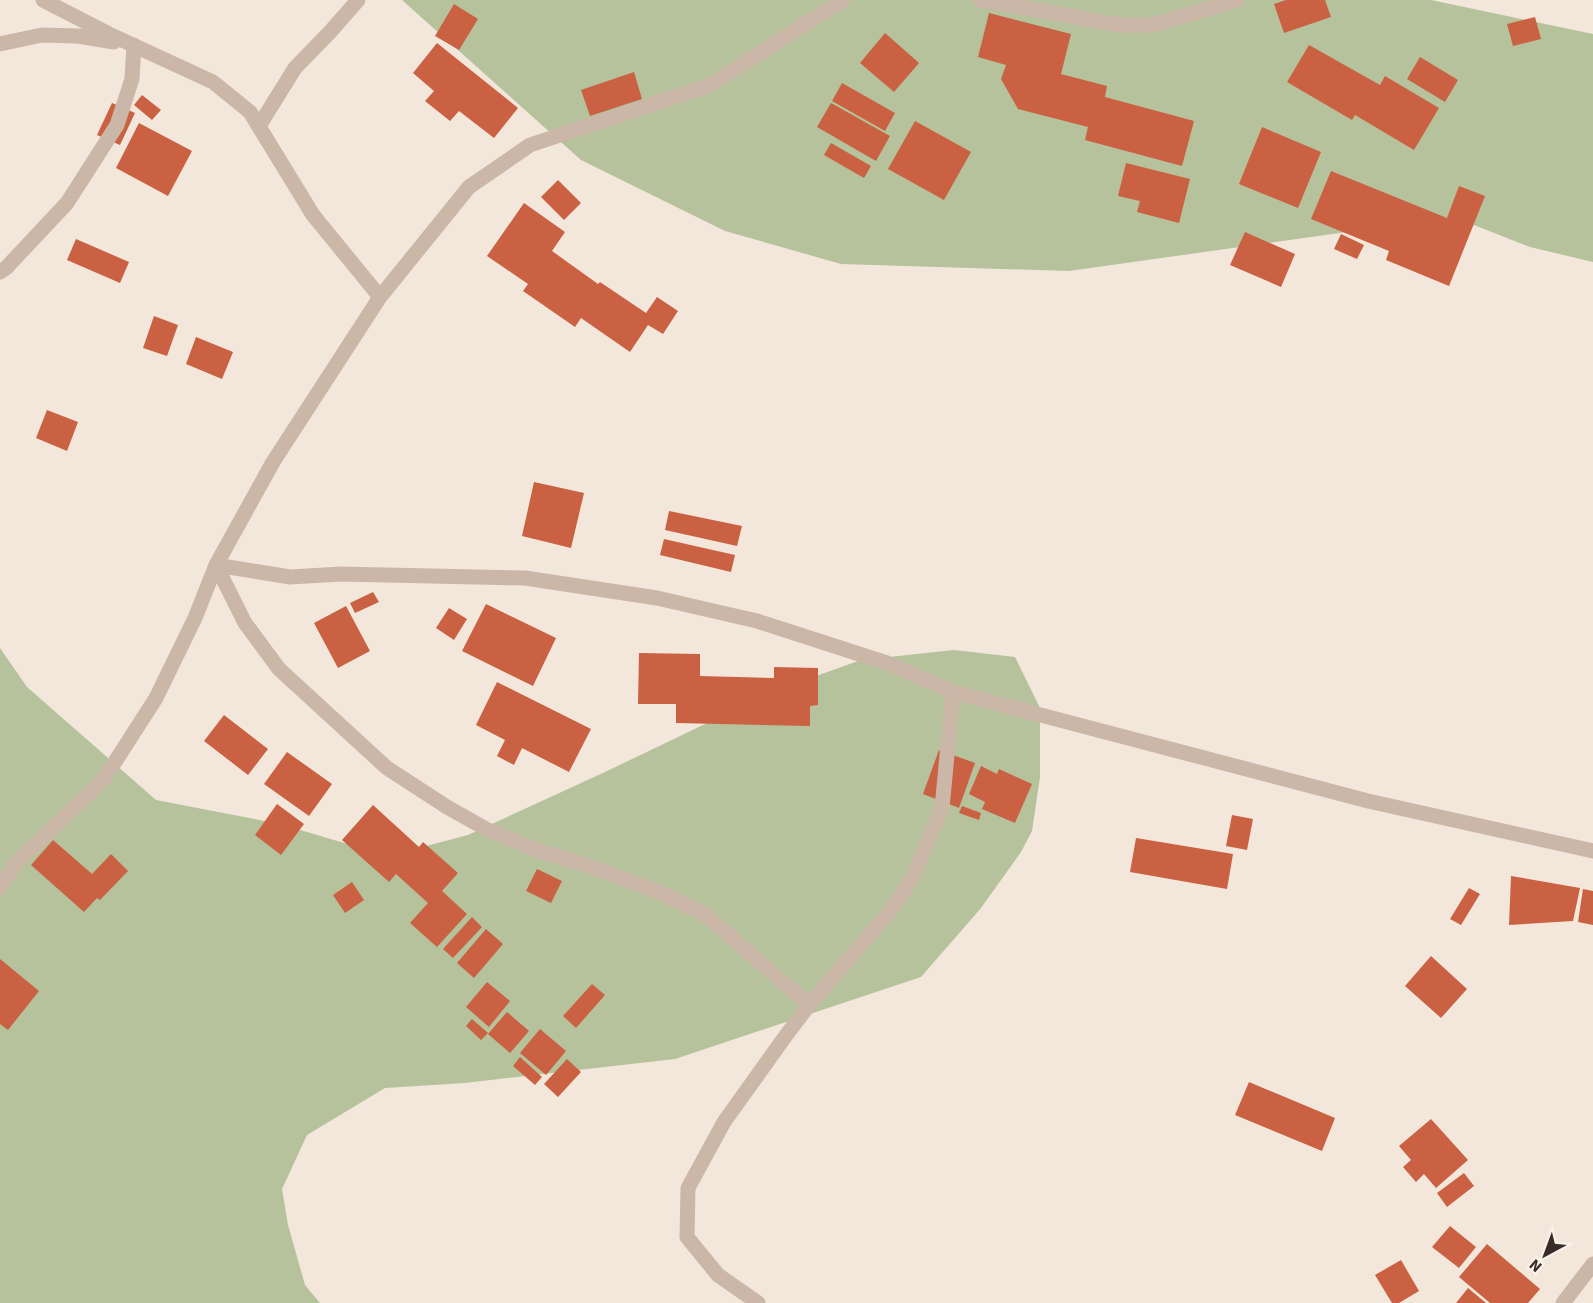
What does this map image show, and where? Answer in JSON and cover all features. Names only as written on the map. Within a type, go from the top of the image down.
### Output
[{"type":"street","points":[[43,0],[213,82],[250,112],[313,215],[380,297]]},
{"type":"street","points":[[259,126],[296,68],[358,0]]},
{"type":"street","points":[[0,888],[15,864],[104,779],[156,699],[195,618],[216,565],[273,462],[380,297],[469,188],[530,145],[708,86],[843,0]]},
{"type":"street","points":[[980,0],[1119,25],[1153,26],[1237,0]]},
{"type":"street","points":[[0,44],[42,35],[78,36],[134,45]]},
{"type":"street","points":[[0,272],[67,203],[117,125],[132,79],[134,45]]},
{"type":"street","points":[[216,565],[290,577],[341,574],[525,578],[657,598],[758,621],[887,663],[953,692],[1368,801],[1593,851]]},
{"type":"street","points":[[216,565],[245,623],[279,669],[387,768],[447,807],[488,830],[542,852],[660,892],[706,915],[809,1005]]},
{"type":"street","points":[[758,1303],[718,1275],[687,1237],[688,1188],[724,1122],[809,1005],[892,909],[912,878],[942,807],[953,692]]},
{"type":"street","points":[[1563,1303],[1593,1264]]},
{"type":"green space","points":[[402,0],[1431,0],[1593,34],[1593,262],[1530,247],[1451,216],[1069,271],[841,264],[725,231],[581,160]]},
{"type":"green space","points":[[0,648],[27,687],[156,800],[280,824],[388,856],[468,835],[774,691],[861,660],[954,650],[1015,657],[1040,708],[1040,777],[1032,831],[1021,852],[981,908],[921,977],[675,1059],[465,1083],[385,1088],[307,1135],[282,1189],[288,1225],[305,1285],[320,1303],[0,1303]]},
{"type":"building","points":[[1286,0],[1325,0],[1331,17],[1284,33],[1274,4]]},
{"type":"building","points":[[454,4],[478,19],[459,50],[435,36]]},
{"type":"building","points":[[989,13],[1071,34],[1061,74],[1107,86],[1105,97],[1194,121],[1182,166],[1085,140],[1088,127],[1018,109],[1001,79],[1006,65],[978,57]]},
{"type":"building","points":[[1535,17],[1541,39],[1513,46],[1507,24]]},
{"type":"building","points":[[885,33],[919,63],[894,92],[860,63]]},
{"type":"building","points":[[437,43],[518,108],[494,138],[459,111],[450,121],[425,101],[434,91],[413,73]]},
{"type":"building","points":[[1309,45],[1380,85],[1385,76],[1439,108],[1414,150],[1355,115],[1352,120],[1287,82]]},
{"type":"building","points":[[1420,57],[1458,80],[1445,102],[1407,79]]},
{"type":"building","points":[[634,72],[642,99],[590,116],[581,90]]},
{"type":"building","points":[[842,83],[895,113],[885,131],[832,101]]},
{"type":"building","points":[[142,95],[161,110],[152,120],[134,105]]},
{"type":"building","points":[[112,103],[135,113],[120,145],[97,135]]},
{"type":"building","points":[[831,103],[890,136],[876,161],[817,127]]},
{"type":"building","points":[[915,121],[971,152],[944,200],[888,169]]},
{"type":"building","points":[[139,123],[192,151],[168,196],[116,168]]},
{"type":"building","points":[[1262,127],[1321,152],[1298,208],[1239,184]]},
{"type":"building","points":[[831,143],[871,166],[864,178],[824,155]]},
{"type":"building","points":[[1126,163],[1190,179],[1179,223],[1137,212],[1140,201],[1118,196]]},
{"type":"building","points":[[1331,171],[1447,218],[1459,186],[1485,196],[1449,286],[1386,260],[1389,251],[1311,219]]},
{"type":"building","points":[[558,180],[581,203],[564,220],[541,197]]},
{"type":"building","points":[[524,203],[565,232],[552,251],[598,284],[600,282],[646,313],[657,297],[678,311],[663,334],[648,325],[630,352],[581,318],[575,327],[523,291],[528,284],[487,256]]},
{"type":"building","points":[[1245,232],[1295,254],[1281,287],[1230,265]]},
{"type":"building","points":[[1341,234],[1364,245],[1357,259],[1334,249]]},
{"type":"building","points":[[76,239],[129,262],[120,283],[67,260]]},
{"type":"building","points":[[154,316],[178,325],[167,356],[143,348]]},
{"type":"building","points":[[196,337],[233,352],[222,379],[186,364]]},
{"type":"building","points":[[47,410],[78,422],[67,451],[36,438]]},
{"type":"building","points":[[534,482],[584,493],[571,548],[522,536]]},
{"type":"building","points":[[669,511],[742,526],[737,546],[665,530]]},
{"type":"building","points":[[664,539],[735,555],[731,572],[660,555]]},
{"type":"building","points":[[373,592],[379,602],[355,613],[350,603]]},
{"type":"building","points":[[486,604],[556,638],[533,686],[462,651]]},
{"type":"building","points":[[346,606],[370,651],[338,668],[314,623]]},
{"type":"building","points":[[449,608],[467,619],[454,640],[436,628]]},
{"type":"building","points":[[639,653],[700,654],[700,676],[774,678],[774,667],[818,668],[818,705],[810,706],[810,726],[676,723],[676,704],[638,704]]},
{"type":"building","points":[[497,682],[591,729],[569,772],[522,748],[514,765],[497,756],[505,740],[476,725]]},
{"type":"building","points":[[224,715],[268,749],[248,775],[204,741]]},
{"type":"building","points":[[939,750],[975,763],[959,808],[923,794]]},
{"type":"building","points":[[287,752],[332,784],[309,816],[264,784]]},
{"type":"building","points":[[981,766],[997,774],[999,769],[1032,784],[1015,823],[982,809],[985,802],[969,794]]},
{"type":"building","points":[[277,804],[304,824],[281,855],[255,835]]},
{"type":"building","points":[[373,805],[419,847],[423,842],[458,873],[442,891],[467,914],[437,947],[410,923],[428,903],[396,874],[389,882],[342,840]]},
{"type":"building","points":[[962,806],[981,813],[979,820],[959,813]]},
{"type":"building","points":[[1232,815],[1253,819],[1247,850],[1226,846]]},
{"type":"building","points":[[1136,838],[1233,854],[1227,889],[1130,872]]},
{"type":"building","points":[[53,840],[92,874],[111,854],[128,871],[100,900],[97,898],[84,912],[31,865]]},
{"type":"building","points":[[537,869],[562,881],[551,903],[526,891]]},
{"type":"building","points":[[1511,876],[1580,888],[1573,921],[1509,925]]},
{"type":"building","points":[[352,882],[364,900],[345,913],[333,895]]},
{"type":"building","points":[[1469,888],[1480,894],[1461,925],[1450,919]]},
{"type":"building","points":[[1583,889],[1593,891],[1593,925],[1578,922]]},
{"type":"building","points":[[472,917],[482,927],[453,958],[443,949]]},
{"type":"building","points":[[486,929],[503,944],[474,978],[457,963]]},
{"type":"building","points":[[1431,956],[1467,989],[1441,1018],[1405,986]]},
{"type":"building","points":[[0,959],[39,991],[8,1030],[0,1024]]},
{"type":"building","points":[[487,982],[510,1001],[489,1027],[466,1007]]},
{"type":"building","points":[[592,984],[605,995],[576,1028],[563,1016]]},
{"type":"building","points":[[507,1012],[529,1031],[510,1053],[488,1034]]},
{"type":"building","points":[[472,1019],[488,1033],[481,1040],[466,1026]]},
{"type":"building","points":[[540,1029],[566,1051],[546,1075],[520,1053]]},
{"type":"building","points":[[520,1057],[542,1077],[535,1085],[513,1066]]},
{"type":"building","points":[[567,1059],[581,1072],[558,1097],[544,1084]]},
{"type":"building","points":[[1249,1082],[1335,1118],[1322,1151],[1235,1115]]},
{"type":"building","points":[[1431,1119],[1468,1160],[1436,1188],[1424,1174],[1416,1182],[1403,1167],[1411,1160],[1399,1146]]},
{"type":"building","points":[[1464,1173],[1474,1186],[1447,1207],[1437,1193]]},
{"type":"building","points":[[1450,1226],[1476,1247],[1459,1268],[1432,1247]]},
{"type":"building","points":[[1487,1244],[1540,1289],[1528,1303],[1490,1303],[1459,1277]]},
{"type":"building","points":[[1401,1260],[1419,1291],[1399,1303],[1392,1303],[1375,1275]]},
{"type":"building","points":[[1468,1288],[1486,1303],[1456,1303]]}]
